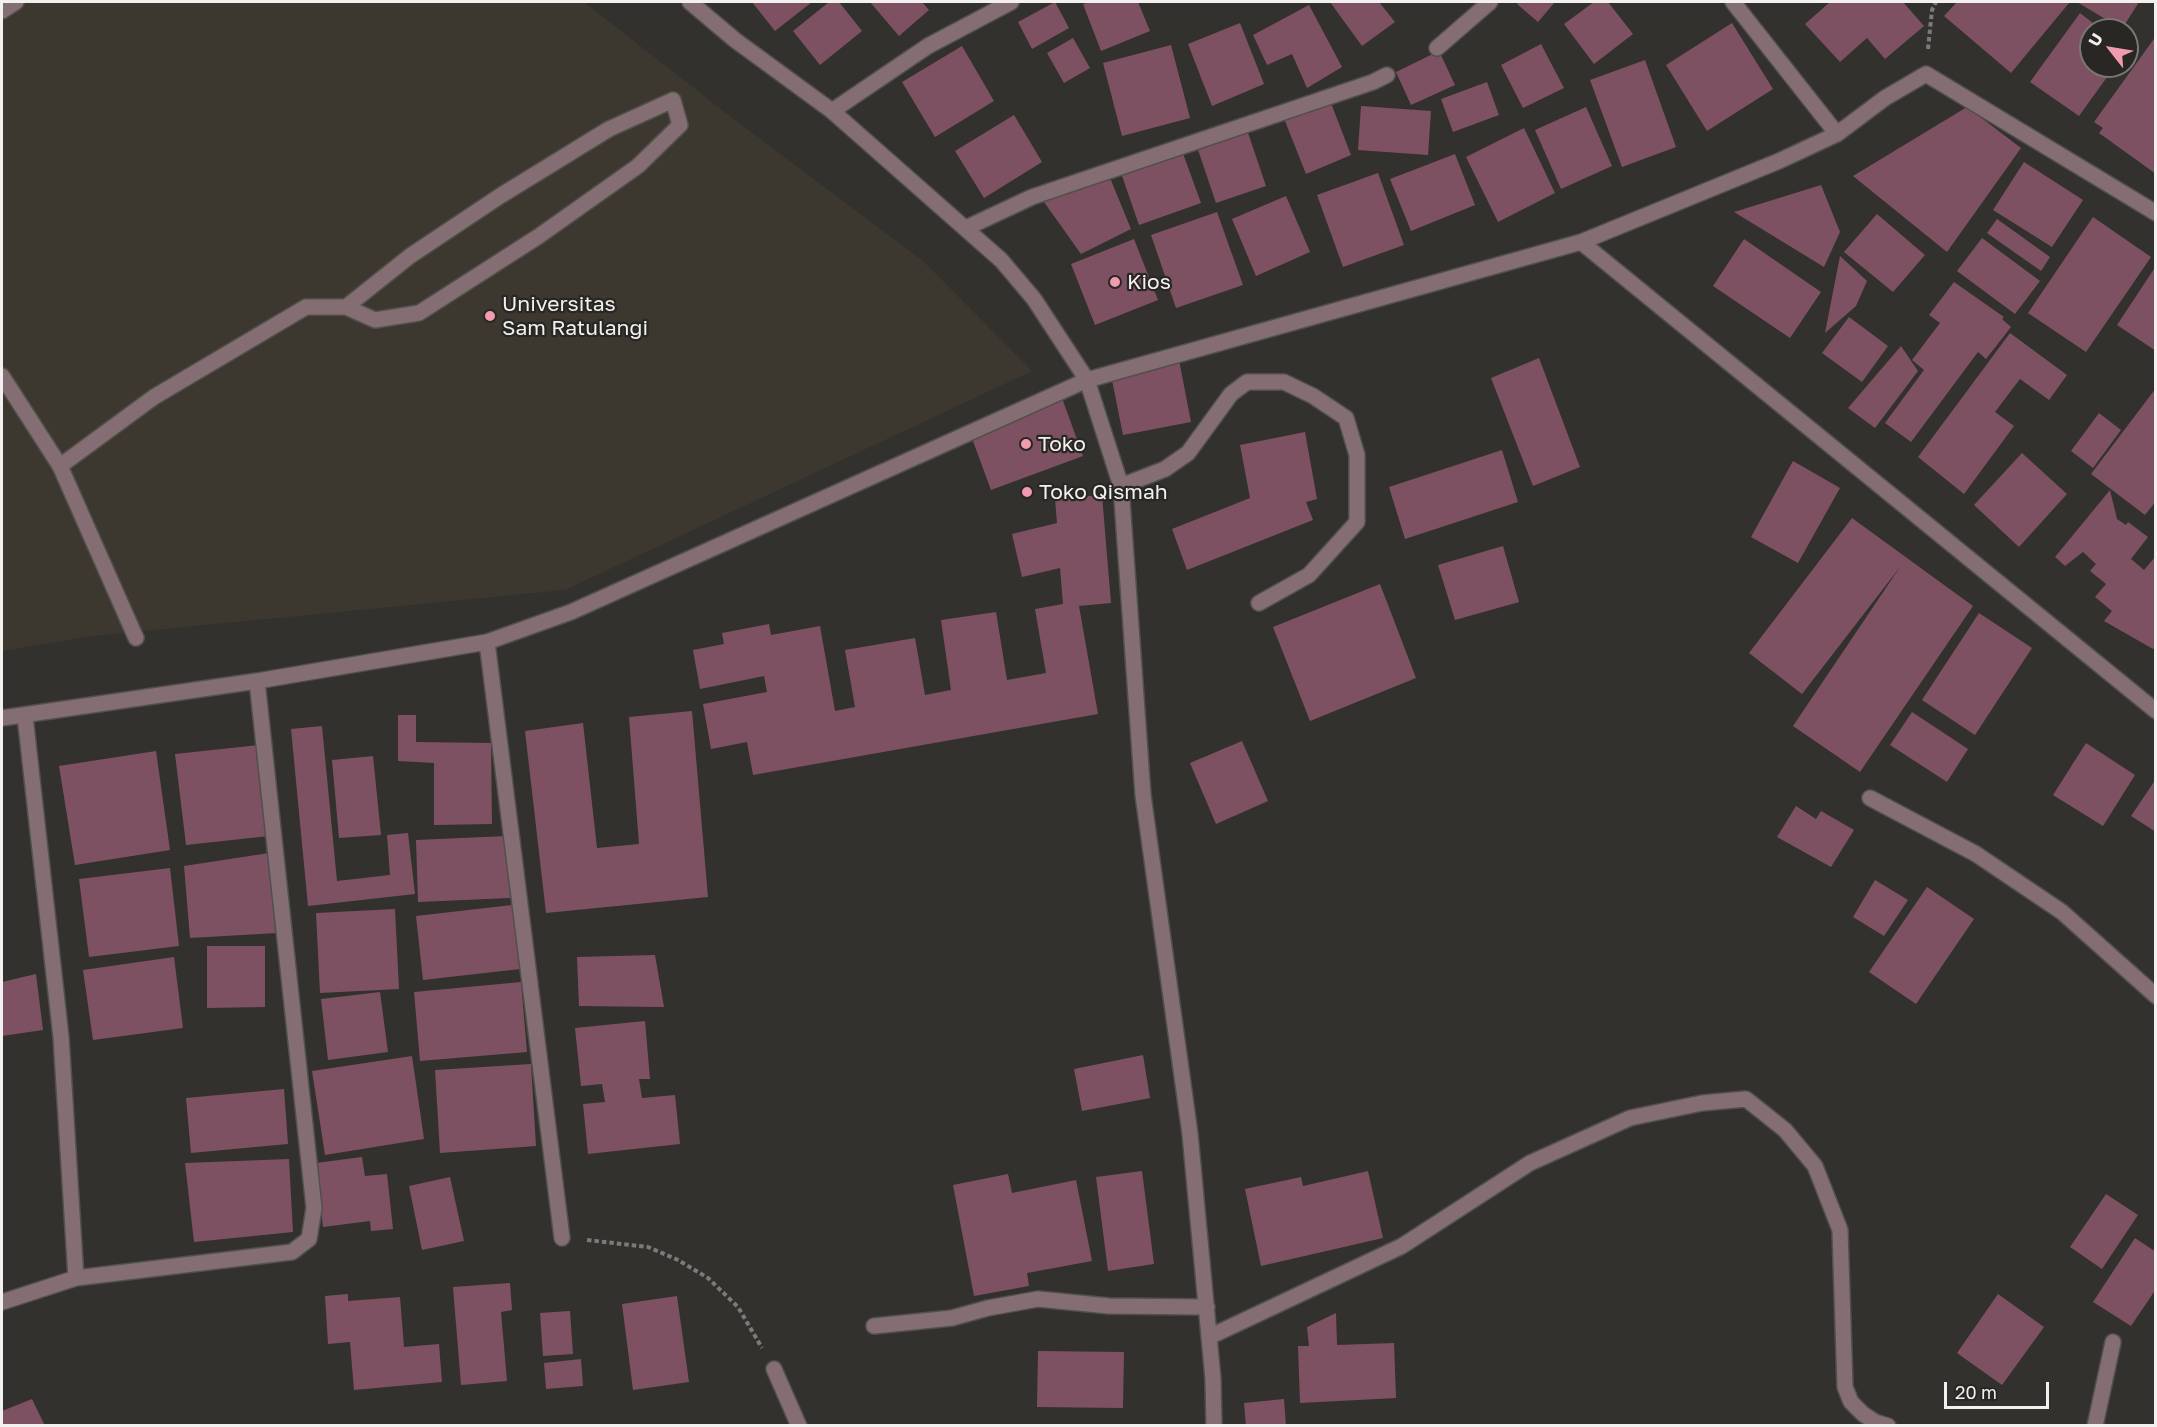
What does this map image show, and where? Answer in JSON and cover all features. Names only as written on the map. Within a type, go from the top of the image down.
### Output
[{"type":"street","points":[[2,10],[16,2]]},
{"type":"street","points":[[690,2],[735,40],[832,111],[1001,260],[1034,299],[1087,380],[1121,486],[1143,795],[1190,1134],[1207,1307],[1214,1425]]},
{"type":"street","points":[[832,111],[928,46],[1011,2]]},
{"type":"street","points":[[1437,48],[1490,2]]},
{"type":"street","points":[[1733,2],[1837,134]]},
{"type":"street","points":[[2,718],[257,681],[487,642],[571,612],[1087,380],[1581,242],[1779,162],[1837,134],[1885,98],[1926,74],[2156,213]]},
{"type":"street","points":[[966,228],[1032,197],[1373,82],[1387,75]]},
{"type":"street","points":[[60,466],[154,398],[306,306],[346,307],[375,320],[419,313],[539,236],[638,166],[680,125],[673,100],[609,129],[500,196],[410,256],[346,307]]},
{"type":"street","points":[[1581,242],[2156,711]]},
{"type":"street","points":[[2,376],[60,466],[136,638]]},
{"type":"street","points":[[1121,486],[1165,469],[1188,453],[1231,394],[1247,382],[1284,382],[1313,396],[1346,418],[1357,455],[1357,522],[1309,575],[1259,603]]},
{"type":"street","points":[[487,642],[562,1238]]},
{"type":"street","points":[[2,1302],[76,1278],[292,1252],[309,1239],[314,1208],[257,681]]},
{"type":"street","points":[[25,716],[61,1037],[76,1278]]},
{"type":"street","points":[[1870,798],[1976,854],[2053,906],[2156,996]]},
{"type":"street","points":[[1209,1337],[1402,1246],[1530,1162],[1630,1118],[1702,1103],[1746,1098],[1785,1130],[1815,1166],[1840,1230],[1845,1387],[1851,1402],[1863,1414],[1875,1422],[1888,1425]]},
{"type":"street","points":[[874,1326],[952,1318],[988,1308],[1038,1299],[1110,1306],[1207,1307]]},
{"type":"street","points":[[2096,1425],[2113,1342]]},
{"type":"street","points":[[774,1369],[799,1425]]},
{"type":"path","points":[[1926,74],[1929,29],[1936,2]]},
{"type":"path","points":[[562,1238],[648,1247],[678,1260],[708,1278],[738,1307],[774,1369]]},
{"type":"shaded area","name":"Universitas Sam Ratulangi","points":[[2,2],[584,2],[722,110],[923,261],[1032,371],[565,590],[92,636],[2,651]]},
{"type":"building","points":[[752,2],[812,2],[775,31]]},
{"type":"building","points":[[829,2],[839,2],[862,31],[820,65],[793,31]]},
{"type":"building","points":[[870,2],[922,2],[929,10],[899,36]]},
{"type":"building","points":[[1055,2],[1069,28],[1032,49],[1018,22]]},
{"type":"building","points":[[1138,2],[1150,31],[1101,51],[1083,4]]},
{"type":"building","points":[[1330,2],[1379,2],[1395,22],[1362,46]]},
{"type":"building","points":[[1519,2],[1555,2],[1538,22],[1517,4]]},
{"type":"building","points":[[1594,2],[1608,2],[1633,34],[1594,64],[1564,24]]},
{"type":"building","points":[[1830,2],[1903,2],[1924,26],[1885,59],[1867,38],[1840,62],[1805,24]]},
{"type":"building","points":[[1957,2],[2069,3],[2011,73],[1944,16]]},
{"type":"building","points":[[2077,2],[2139,2],[2129,18],[2104,18]]},
{"type":"building","points":[[1309,5],[1342,67],[1307,88],[1292,54],[1267,65],[1253,35]]},
{"type":"building","points":[[2080,13],[2086,18],[2079,18],[2079,78],[2106,78],[2079,116],[2030,82]]},
{"type":"building","points":[[1240,23],[1264,84],[1212,106],[1188,44]]},
{"type":"building","points":[[1732,23],[1773,89],[1707,131],[1666,65]]},
{"type":"building","points":[[2156,36],[2156,174],[2099,133],[2103,128],[2094,122],[2126,78],[2139,78],[2139,60]]},
{"type":"building","points":[[1073,38],[1090,68],[1064,83],[1047,53]]},
{"type":"building","points":[[1541,44],[1564,88],[1523,108],[1501,65]]},
{"type":"building","points":[[1171,45],[1190,118],[1122,136],[1103,63]]},
{"type":"building","points":[[962,46],[994,101],[935,137],[902,82]]},
{"type":"building","points":[[1439,51],[1455,85],[1411,105],[1396,72]]},
{"type":"building","points":[[1645,60],[1676,147],[1622,167],[1590,80]]},
{"type":"building","points":[[1487,82],[1499,115],[1453,132],[1441,99]]},
{"type":"building","points":[[1329,98],[1351,155],[1306,174],[1283,116]]},
{"type":"building","points":[[1361,106],[1431,111],[1428,155],[1358,150]]},
{"type":"building","points":[[1586,107],[1612,166],[1561,189],[1535,130]]},
{"type":"building","points":[[1967,107],[2021,148],[1947,252],[1853,176]]},
{"type":"building","points":[[1014,115],[1042,162],[984,198],[955,151]]},
{"type":"building","points":[[1246,127],[1266,186],[1216,203],[1196,144]]},
{"type":"building","points":[[1524,128],[1555,193],[1498,222],[1466,157]]},
{"type":"building","points":[[1181,148],[1201,203],[1139,225],[1120,170]]},
{"type":"building","points":[[1455,154],[1475,205],[1411,231],[1390,179]]},
{"type":"building","points":[[2024,162],[2083,200],[2052,247],[1993,210]]},
{"type":"building","name":"Kios","points":[[1108,173],[1131,229],[1081,254],[1044,202]]},
{"type":"building","points":[[1378,173],[1404,245],[1343,267],[1317,195]]},
{"type":"building","points":[[1821,185],[1840,232],[1824,267],[1734,212]]},
{"type":"building","points":[[1286,196],[1310,252],[1256,276],[1232,219]]},
{"type":"building","points":[[1217,212],[1243,285],[1176,308],[1151,235]]},
{"type":"building","points":[[1877,214],[1925,255],[1893,292],[1844,252]]},
{"type":"building","points":[[2093,217],[2151,257],[2086,352],[2028,313]]},
{"type":"building","points":[[1997,219],[2050,257],[2041,271],[1987,233]]},
{"type":"building","points":[[1982,238],[2040,281],[2015,314],[1957,271]]},
{"type":"building","name":"Kios","points":[[1134,239],[1158,300],[1095,325],[1071,264]]},
{"type":"building","points":[[1744,239],[1821,292],[1790,338],[1713,286]]},
{"type":"building","points":[[1840,256],[1867,281],[1856,306],[1825,333]]},
{"type":"building","points":[[2156,266],[2156,351],[2117,325]]},
{"type":"building","points":[[1954,282],[2004,317],[2002,319],[2011,327],[1986,359],[1978,352],[1911,442],[1885,423],[1924,370],[1912,360],[1940,323],[1929,315]]},
{"type":"building","points":[[1849,317],[1888,346],[1862,382],[1822,353]]},
{"type":"building","points":[[2010,333],[2067,375],[2049,400],[2020,379],[1995,412],[2014,426],[1964,494],[1918,457]]},
{"type":"building","points":[[1901,346],[1918,371],[1875,428],[1848,408]]},
{"type":"building","points":[[1539,358],[1580,467],[1533,486],[1491,378]]},
{"type":"building","points":[[1179,360],[1191,422],[1123,435],[1111,375]]},
{"type":"building","points":[[2156,388],[2156,501],[2145,515],[2091,474]]},
{"type":"building","name":"Toko","points":[[1062,398],[1083,456],[991,490],[970,433]]},
{"type":"building","points":[[2099,413],[2121,430],[2093,468],[2071,451]]},
{"type":"building","points":[[1305,432],[1317,499],[1306,502],[1313,520],[1187,570],[1172,529],[1250,498],[1240,445]]},
{"type":"building","points":[[1502,450],[1518,502],[1405,539],[1389,487]]},
{"type":"building","points":[[2022,453],[2067,494],[2019,547],[1974,505]]},
{"type":"building","points":[[1793,461],[1840,488],[1798,563],[1751,537]]},
{"type":"building","points":[[2110,490],[2117,519],[2126,525],[2128,522],[2148,537],[2131,559],[2144,570],[2156,556],[2156,646],[2153,649],[2104,621],[2112,611],[2095,597],[2106,584],[2090,571],[2096,564],[2083,552],[2065,566],[2055,557]]},
{"type":"building","points":[[1102,495],[1111,603],[1079,606],[1098,714],[753,775],[747,742],[711,749],[703,704],[767,692],[764,676],[700,689],[693,650],[724,644],[722,633],[769,624],[771,635],[820,626],[835,711],[855,707],[845,650],[915,638],[925,695],[951,690],[941,620],[996,612],[1007,680],[1046,673],[1035,609],[1063,604],[1060,568],[1022,577],[1012,534],[1057,523],[1055,499]]},
{"type":"building","points":[[1852,518],[1973,606],[1860,772],[1793,726],[1900,567],[1802,694],[1749,653]]},
{"type":"building","points":[[1503,546],[1519,602],[1455,620],[1438,565]]},
{"type":"building","points":[[1380,584],[1416,678],[1310,721],[1273,627]]},
{"type":"building","points":[[1979,613],[2032,648],[1975,735],[1922,700]]},
{"type":"building","points":[[692,711],[708,897],[546,913],[525,731],[583,723],[597,848],[639,844],[629,717]]},
{"type":"building","points":[[1912,712],[1968,749],[1947,782],[1890,745]]},
{"type":"building","points":[[398,715],[416,715],[416,742],[491,743],[492,824],[434,825],[434,763],[398,761]]},
{"type":"building","points":[[322,726],[337,881],[390,875],[387,835],[408,833],[415,894],[308,906],[291,729]]},
{"type":"building","points":[[1242,741],[1268,801],[1216,824],[1190,763]]},
{"type":"building","points":[[2086,743],[2135,775],[2103,826],[2053,795]]},
{"type":"building","points":[[259,745],[269,836],[186,845],[175,754]]},
{"type":"building","points":[[156,751],[170,850],[75,865],[59,766]]},
{"type":"building","points":[[373,756],[381,835],[339,838],[332,760]]},
{"type":"building","points":[[2156,779],[2156,832],[2131,816]]},
{"type":"building","points":[[1796,806],[1816,819],[1821,811],[1854,830],[1831,867],[1777,837]]},
{"type":"building","points":[[507,836],[510,898],[418,902],[416,840]]},
{"type":"building","points":[[269,853],[277,933],[190,938],[184,866]]},
{"type":"building","points":[[170,868],[179,946],[89,957],[79,879]]},
{"type":"building","points":[[1875,880],[1908,900],[1884,936],[1853,917]]},
{"type":"building","points":[[1927,887],[1974,919],[1916,1004],[1869,972]]},
{"type":"building","points":[[512,905],[520,969],[423,980],[416,916]]},
{"type":"building","points":[[395,909],[399,989],[320,993],[316,913]]},
{"type":"building","points":[[207,946],[265,946],[265,1007],[207,1008]]},
{"type":"building","points":[[655,955],[664,1007],[579,1006],[577,957]]},
{"type":"building","points":[[174,957],[183,1028],[93,1040],[83,970]]},
{"type":"building","points":[[36,974],[43,1030],[2,1036],[2,982]]},
{"type":"building","points":[[521,982],[527,1052],[420,1061],[414,992]]},
{"type":"building","points":[[380,992],[388,1052],[328,1060],[321,999]]},
{"type":"building","points":[[645,1021],[650,1079],[639,1079],[642,1098],[675,1095],[680,1144],[588,1154],[583,1104],[605,1102],[602,1084],[581,1086],[575,1028]]},
{"type":"building","points":[[1143,1055],[1150,1098],[1082,1111],[1074,1069]]},
{"type":"building","points":[[412,1056],[424,1139],[325,1155],[312,1071]]},
{"type":"building","points":[[531,1064],[536,1146],[440,1153],[435,1070]]},
{"type":"building","points":[[284,1089],[288,1144],[191,1153],[186,1098]]},
{"type":"building","points":[[362,1157],[365,1176],[387,1174],[393,1229],[371,1231],[370,1221],[323,1227],[316,1163]]},
{"type":"building","points":[[289,1159],[293,1232],[194,1242],[185,1163]]},
{"type":"building","points":[[1142,1171],[1154,1264],[1108,1271],[1096,1177]]},
{"type":"building","points":[[1368,1171],[1383,1238],[1261,1266],[1245,1189],[1301,1177],[1303,1186]]},
{"type":"building","points":[[1008,1174],[1012,1193],[1076,1180],[1092,1261],[1027,1273],[1029,1286],[974,1296],[953,1185]]},
{"type":"building","points":[[450,1177],[464,1241],[422,1250],[409,1186]]},
{"type":"building","points":[[2106,1194],[2138,1215],[2102,1269],[2070,1247]]},
{"type":"building","points":[[2135,1238],[2156,1252],[2156,1289],[2131,1326],[2093,1302]]},
{"type":"building","points":[[510,1283],[512,1310],[501,1312],[507,1381],[461,1385],[453,1287]]},
{"type":"building","points":[[348,1294],[348,1301],[400,1297],[404,1347],[439,1344],[442,1382],[354,1390],[350,1342],[328,1344],[325,1296]]},
{"type":"building","points":[[1998,1294],[2044,1327],[2002,1385],[1957,1353]]},
{"type":"building","points":[[677,1296],[689,1382],[633,1390],[622,1304]]},
{"type":"building","points":[[570,1311],[573,1354],[543,1356],[540,1313]]},
{"type":"building","points":[[1336,1313],[1337,1345],[1394,1343],[1396,1398],[1300,1403],[1298,1346],[1309,1346],[1307,1327]]},
{"type":"building","points":[[1038,1351],[1124,1352],[1123,1408],[1037,1407]]},
{"type":"building","points":[[581,1359],[583,1386],[546,1389],[544,1363]]},
{"type":"building","points":[[32,1399],[45,1426],[2,1426],[2,1411]]},
{"type":"building","points":[[1284,1399],[1286,1426],[1246,1426],[1244,1403]]},
{"type":"place","name":"Kios","points":[[1115,282]]},
{"type":"place","name":"Universitas Sam Ratulangi","points":[[490,316]]},
{"type":"place","name":"Toko","points":[[1026,444]]},
{"type":"place","name":"Toko Qismah","points":[[1027,492]]}]
